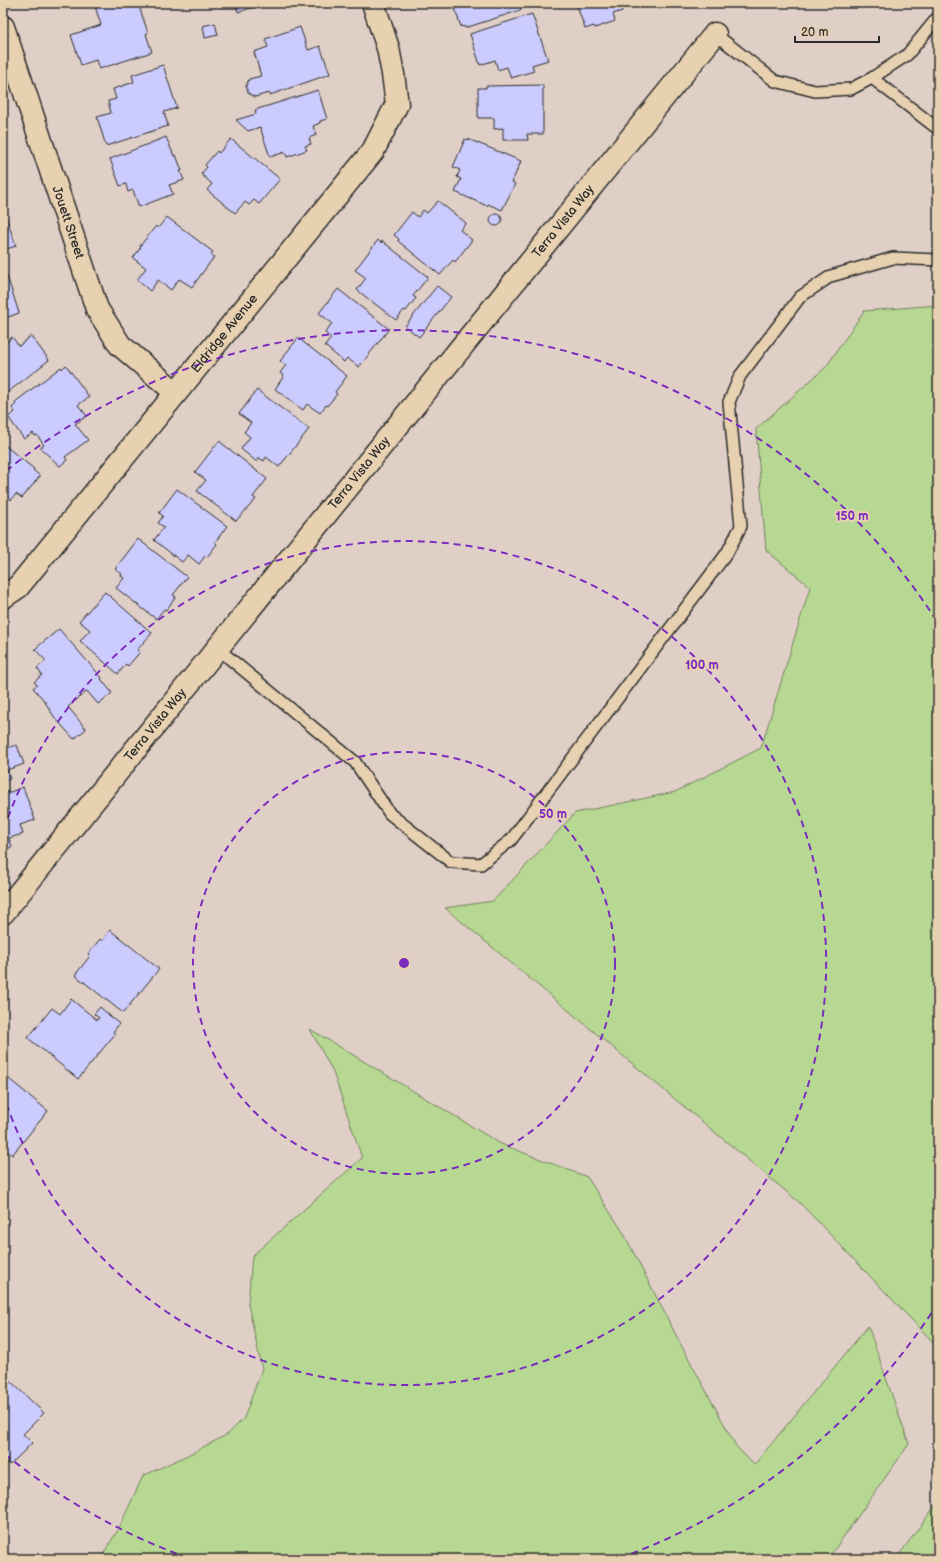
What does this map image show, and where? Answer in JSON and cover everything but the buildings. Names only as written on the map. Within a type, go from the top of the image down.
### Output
[{"type":"street","name":"Eldridge Avenue","points":[[3,597],[18,587],[175,392],[373,151],[397,104],[388,48],[373,3]]},
{"type":"street","name":"Jouett Street","points":[[3,27],[97,310],[120,345],[175,392]]},
{"type":"street","name":"Terra Vista Way","points":[[3,913],[715,34]]},
{"type":"lane","points":[[715,34],[775,81],[816,91],[851,89],[872,78],[907,55],[938,17]]},
{"type":"lane","points":[[872,78],[938,129]]},
{"type":"lane","points":[[217,648],[355,762],[390,814],[451,862],[481,864],[511,840],[727,553],[741,526],[729,402],[744,370],[800,297],[831,276],[893,258],[938,260]]},
{"type":"green space","points":[[938,305],[938,1344],[933,1342],[800,1203],[445,908],[493,901],[575,813],[675,792],[761,748],[810,587],[766,550],[756,429],[826,367],[864,311]]},
{"type":"green space","points":[[310,1029],[501,1144],[587,1177],[623,1232],[679,1341],[736,1446],[754,1465],[868,1326],[909,1444],[832,1553],[837,1559],[100,1559],[118,1530],[143,1476],[228,1434],[244,1418],[262,1369],[248,1304],[252,1256],[362,1158],[333,1072]]},
{"type":"green space","points":[[938,1502],[938,1559],[896,1559]]}]
